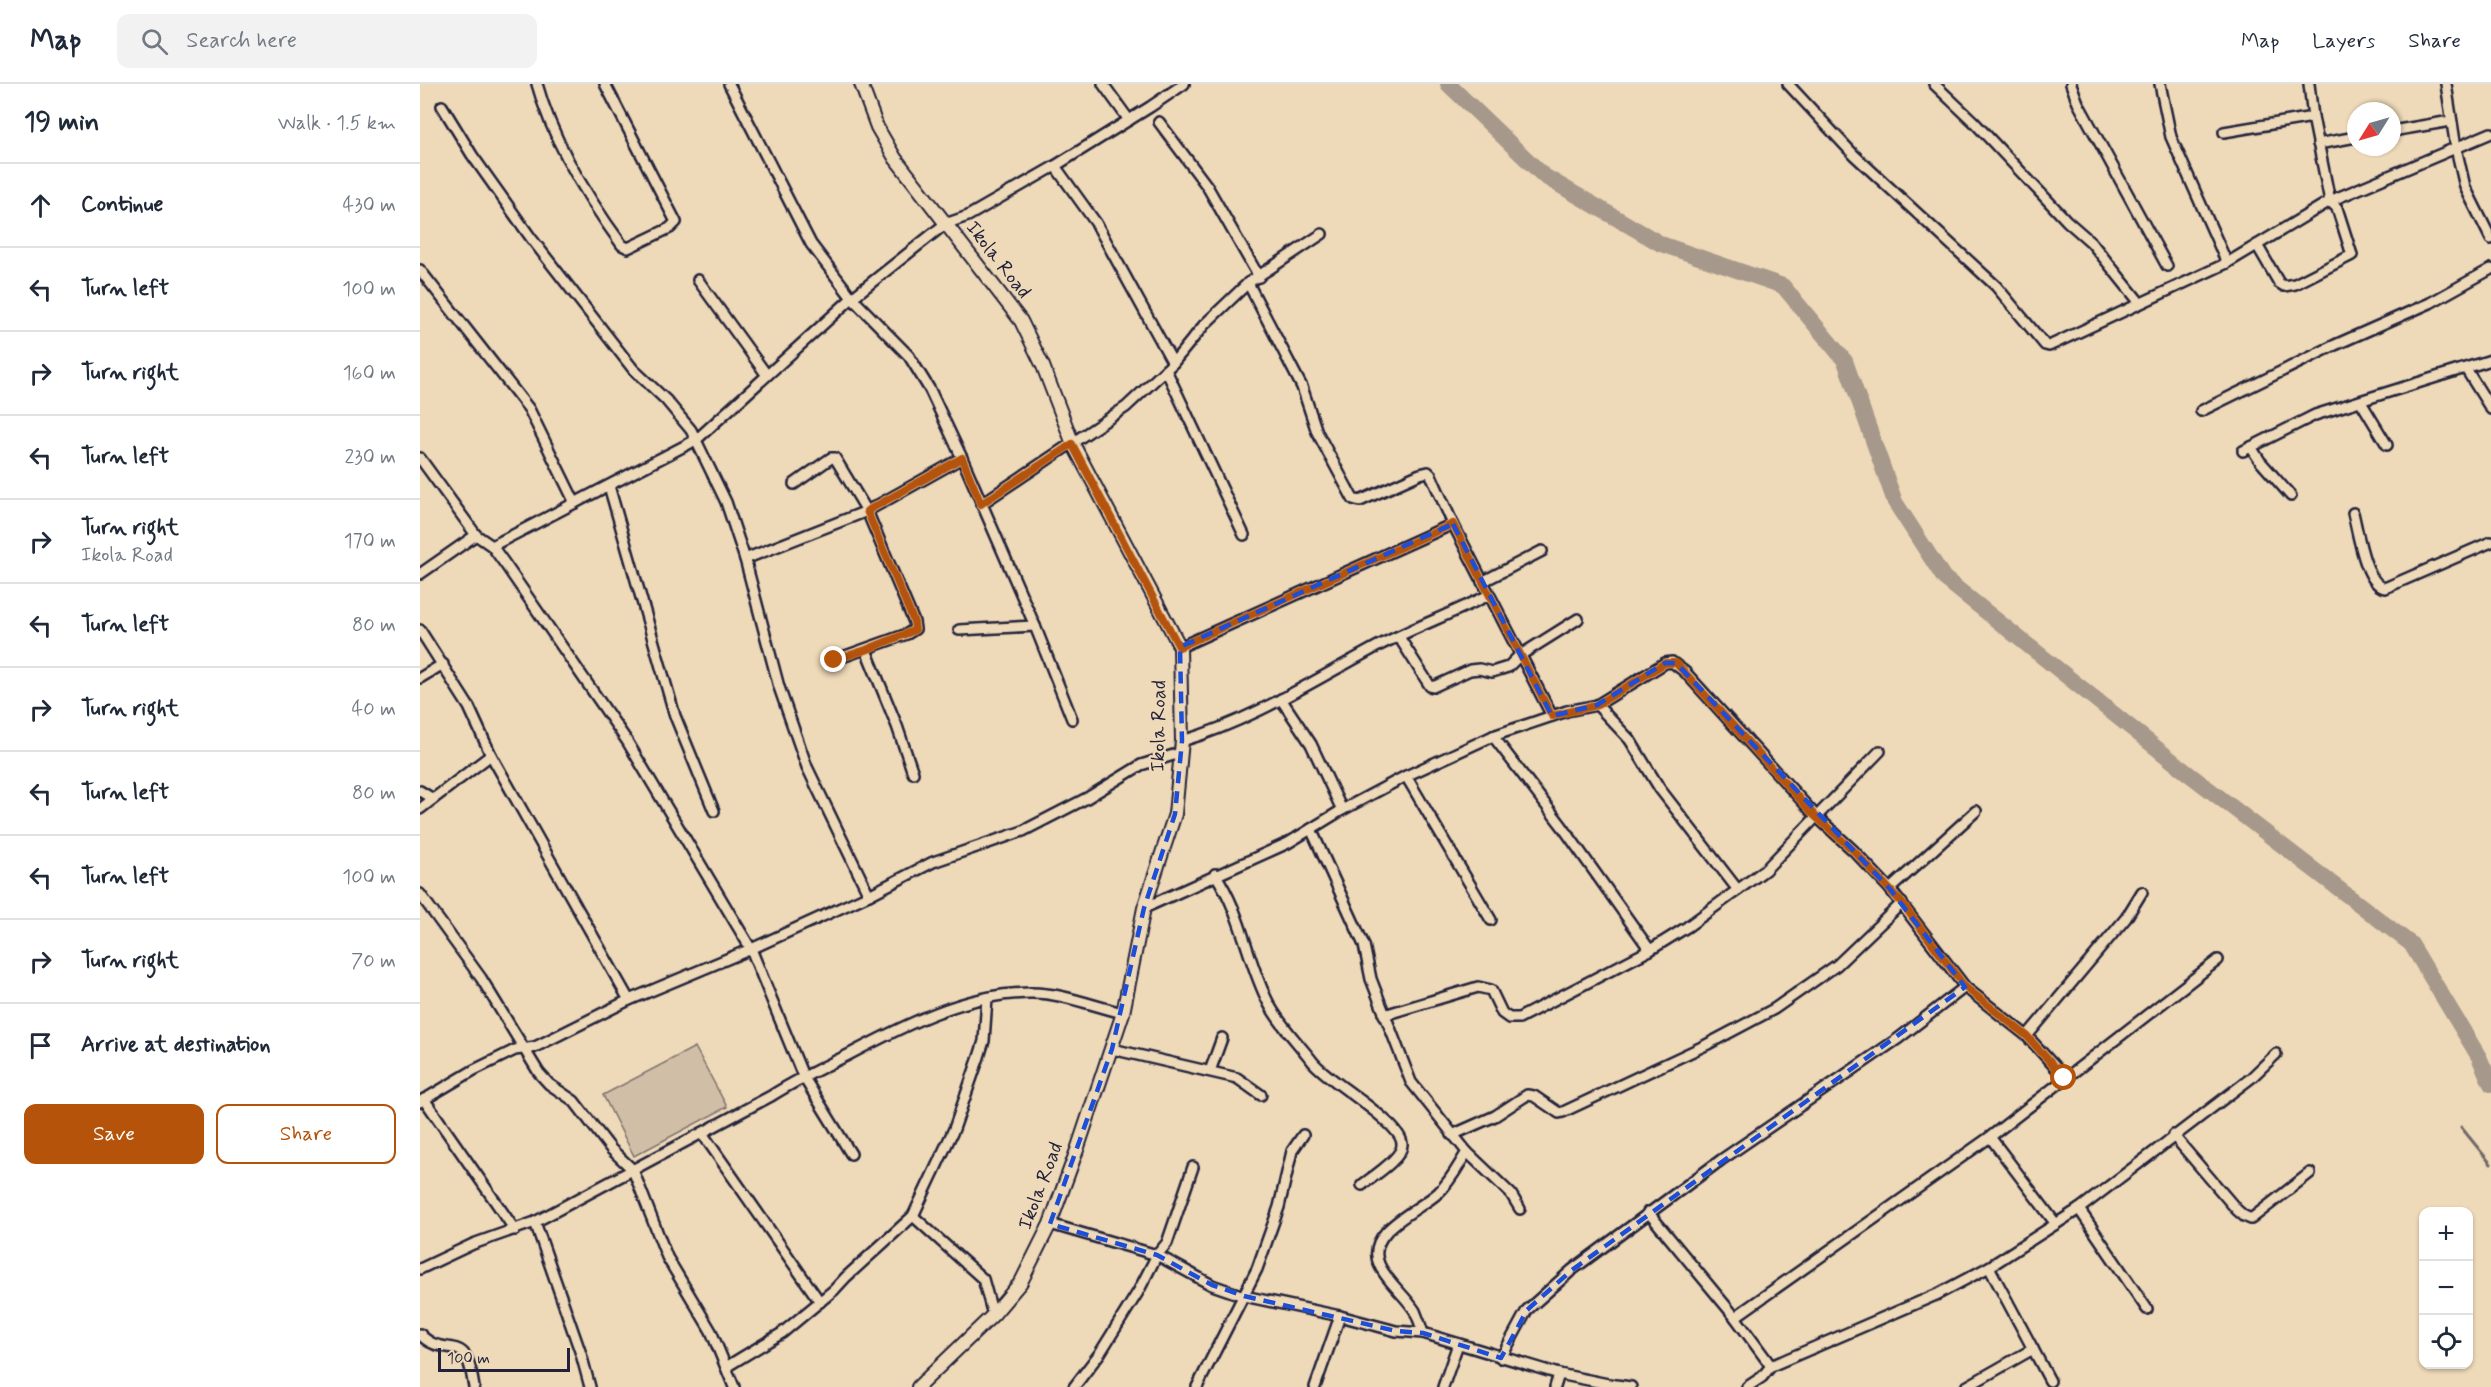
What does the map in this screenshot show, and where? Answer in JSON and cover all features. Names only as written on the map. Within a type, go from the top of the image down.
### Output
[{"type":"street","points":[[537,84],[552,129],[591,199],[622,245],[628,248],[670,228],[676,222],[605,84]]},
{"type":"street","points":[[729,84],[811,244],[852,298],[909,356],[930,390],[1035,626],[1072,719]]},
{"type":"street","name":"Ikola Road","points":[[861,84],[883,139],[945,224],[1021,321],[1043,366],[1072,444],[1179,647],[1181,747],[1175,814],[1144,908],[1123,1014],[1112,1049],[1050,1224],[1021,1282],[993,1315],[918,1387]]},
{"type":"street","points":[[1103,84],[1129,120]]},
{"type":"street","points":[[492,546],[696,440],[852,298],[945,224],[969,216],[1055,166],[1184,84]]},
{"type":"street","points":[[1788,84],[1854,155],[1996,286],[2045,345],[2049,346],[2227,263],[2330,201],[2491,133]]},
{"type":"street","points":[[1934,84],[1974,122],[2067,221],[2091,242],[2140,303]]},
{"type":"street","points":[[2071,84],[2088,121],[2167,266]]},
{"type":"street","points":[[2160,84],[2171,137],[2227,263]]},
{"type":"street","points":[[2257,245],[2279,283],[2284,286],[2295,284],[2352,255],[2337,208],[2330,201],[2313,117],[2309,84]]},
{"type":"street","points":[[2446,84],[2456,148],[2466,187],[2491,239]]},
{"type":"street","points":[[442,106],[472,155],[531,238],[633,369],[678,412],[696,440],[726,502],[745,559],[779,687],[807,767],[869,895]]},
{"type":"street","points":[[2224,132],[2313,117]]},
{"type":"street","points":[[1159,122],[1207,186],[1259,277]]},
{"type":"street","points":[[2401,130],[2451,122]]},
{"type":"street","points":[[2318,144],[2347,139]]},
{"type":"street","points":[[1055,166],[1096,223],[1169,366],[1244,535]]},
{"type":"street","points":[[981,504],[1126,407],[1169,366],[1204,325],[1248,284],[1322,234]]},
{"type":"street","points":[[2201,411],[2335,345],[2430,303],[2491,269]]},
{"type":"street","points":[[420,270],[529,409],[575,503]]},
{"type":"street","points":[[698,280],[766,374]]},
{"type":"street","points":[[1248,284],[1302,387],[1317,432],[1353,499],[1360,501],[1428,472],[1519,656],[1552,716]]},
{"type":"street","points":[[2291,496],[2247,449],[2315,415],[2491,360]]},
{"type":"street","points":[[2466,369],[2491,409]]},
{"type":"street","points":[[2361,402],[2387,445]]},
{"type":"street","points":[[420,458],[476,535],[492,546],[627,741],[751,949],[803,1076],[851,1154]]},
{"type":"street","points":[[794,484],[834,458],[867,511],[914,622],[915,630],[834,660]]},
{"type":"street","points":[[745,559],[867,511],[962,458]]},
{"type":"street","points":[[609,486],[675,716],[714,811]]},
{"type":"street","points":[[2353,513],[2371,578],[2375,584],[2385,588],[2491,542]]},
{"type":"street","points":[[1179,647],[1453,524]]},
{"type":"street","points":[[420,574],[476,535]]},
{"type":"street","points":[[1482,582],[1542,551]]},
{"type":"street","points":[[515,1230],[422,1100],[515,1050],[525,1050],[629,1000],[751,949],[869,895],[933,862],[1033,825],[1087,798],[1141,765],[1281,699],[1399,637],[1489,595]]},
{"type":"street","points":[[1399,637],[1430,686],[1433,687],[1470,670],[1479,669],[1492,672],[1508,667],[1519,656],[1578,619]]},
{"type":"street","points":[[959,630],[1035,626]]},
{"type":"street","points":[[420,630],[469,707],[491,755],[629,1000]]},
{"type":"street","points":[[866,650],[897,726],[913,773]]},
{"type":"street","points":[[1144,908],[1288,843],[1342,810],[1406,776],[1493,736],[1552,716],[1597,705],[1665,663],[1676,663],[1815,816],[1854,851],[1890,889],[1965,987],[2027,1036],[2064,1078]]},
{"type":"street","points":[[420,678],[443,664]]},
{"type":"street","points":[[1281,699],[1311,744],[1342,810]]},
{"type":"street","points":[[1597,705],[1630,740],[1660,789],[1738,890]]},
{"type":"street","points":[[1493,736],[1562,826],[1650,950]]},
{"type":"street","points":[[1384,1015],[1478,987],[1491,990],[1502,1013],[1509,1018],[1520,1018],[1650,950],[1687,927],[1765,870],[1880,751]]},
{"type":"street","points":[[420,809],[491,755]]},
{"type":"street","points":[[1406,776],[1491,920]]},
{"type":"street","points":[[420,790],[433,799]]},
{"type":"street","points":[[1890,889],[1976,811]]},
{"type":"street","points":[[1311,829],[1364,945],[1371,979],[1411,1082],[1452,1135],[1511,1194],[1520,1209]]},
{"type":"street","points":[[1215,874],[1227,892],[1270,1005],[1318,1068],[1370,1107],[1398,1134],[1402,1141],[1403,1146],[1399,1154],[1362,1185]]},
{"type":"street","points":[[2027,1036],[2126,918],[2142,892]]},
{"type":"street","points":[[420,894],[481,978],[539,1073],[549,1084],[574,1101],[611,1149],[633,1170],[667,1257],[704,1317],[734,1387]]},
{"type":"street","points":[[1452,1135],[1496,1116],[1527,1095],[1534,1096],[1559,1113],[1563,1112],[1706,1045],[1774,1009],[1837,965],[1902,903]]},
{"type":"street","points":[[1735,1317],[1990,1137],[2218,960]]},
{"type":"street","points":[[1501,1358],[1527,1310],[1572,1270],[1648,1212],[1864,1060],[1899,1038],[1965,987]]},
{"type":"street","points":[[420,1269],[473,1244],[535,1222],[771,1096],[803,1076],[942,1010],[987,998],[1028,993],[1047,994],[1123,1014]]},
{"type":"street","points":[[726,1367],[782,1333],[820,1302],[913,1216],[954,1129],[972,1078],[984,1041],[987,998]]},
{"type":"street","points":[[1210,1071],[1222,1038]]},
{"type":"street","points":[[1112,1049],[1237,1078],[1261,1095]]},
{"type":"street","points":[[1747,1387],[1762,1377],[1771,1366],[1938,1294],[1989,1267],[2079,1209],[2173,1135],[2251,1078],[2276,1054]]},
{"type":"street","points":[[702,1133],[820,1302]]},
{"type":"street","points":[[2173,1135],[2237,1210],[2251,1219],[2310,1173]]},
{"type":"street","points":[[1197,1387],[1257,1269],[1279,1207],[1292,1151],[1303,1136]]},
{"type":"street","points":[[1990,1137],[2056,1224]]},
{"type":"street","points":[[1423,1333],[1414,1311],[1380,1266],[1376,1253],[1379,1238],[1443,1188],[1450,1181],[1467,1152]]},
{"type":"street","points":[[1074,1387],[1100,1353],[1138,1292],[1157,1255],[1167,1243],[1193,1167]]},
{"type":"street","points":[[2079,1209],[2147,1309]]},
{"type":"street","points":[[1648,1212],[1735,1317],[1771,1366]]},
{"type":"street","points":[[913,1216],[983,1279],[993,1315]]},
{"type":"street","points":[[535,1222],[590,1387]]},
{"type":"street","points":[[1050,1224],[1157,1255],[1212,1286],[1244,1296],[1340,1316],[1396,1331],[1423,1333],[1559,1374],[1631,1387]]},
{"type":"street","points":[[1989,1267],[2050,1381]]},
{"type":"street","points":[[1315,1387],[1340,1316]]},
{"type":"street","points":[[420,1334],[428,1343],[437,1347],[458,1348],[465,1355],[474,1387]]},
{"type":"street","points":[[1443,1387],[1458,1344]]},
{"type":"street","points":[[1966,1387],[2033,1348]]},
{"type":"street","points":[[1555,1387],[1559,1374]]},
{"type":"highlighted area","points":[[1453,524],[1552,716],[1597,705],[1665,663],[1676,663],[1890,889],[1965,987],[1572,1270],[1527,1310],[1501,1358],[1423,1333],[1396,1331],[1244,1296],[1212,1285],[1157,1255],[1050,1224],[1112,1049],[1144,908],[1175,814],[1182,741],[1180,647]]},
{"type":"shaded area","points":[[695,1047],[727,1107],[634,1156],[603,1095]]},
{"type":"waterway","points":[[1448,84],[1544,176],[1661,244],[1783,286],[1845,361],[1895,502],[1944,578],[2185,771],[2411,944],[2479,1057],[2491,1084]]},
{"type":"waterway","points":[[2461,1127],[2491,1164]]},
{"type":"route","points":[[834,660],[915,630],[914,622],[867,511],[962,458],[981,504],[1072,444],[1179,647],[1453,524],[1519,656],[1552,716],[1597,705],[1665,663],[1676,663],[1815,816],[1854,851],[1902,903],[1958,980],[2027,1036],[2064,1078]]}]
